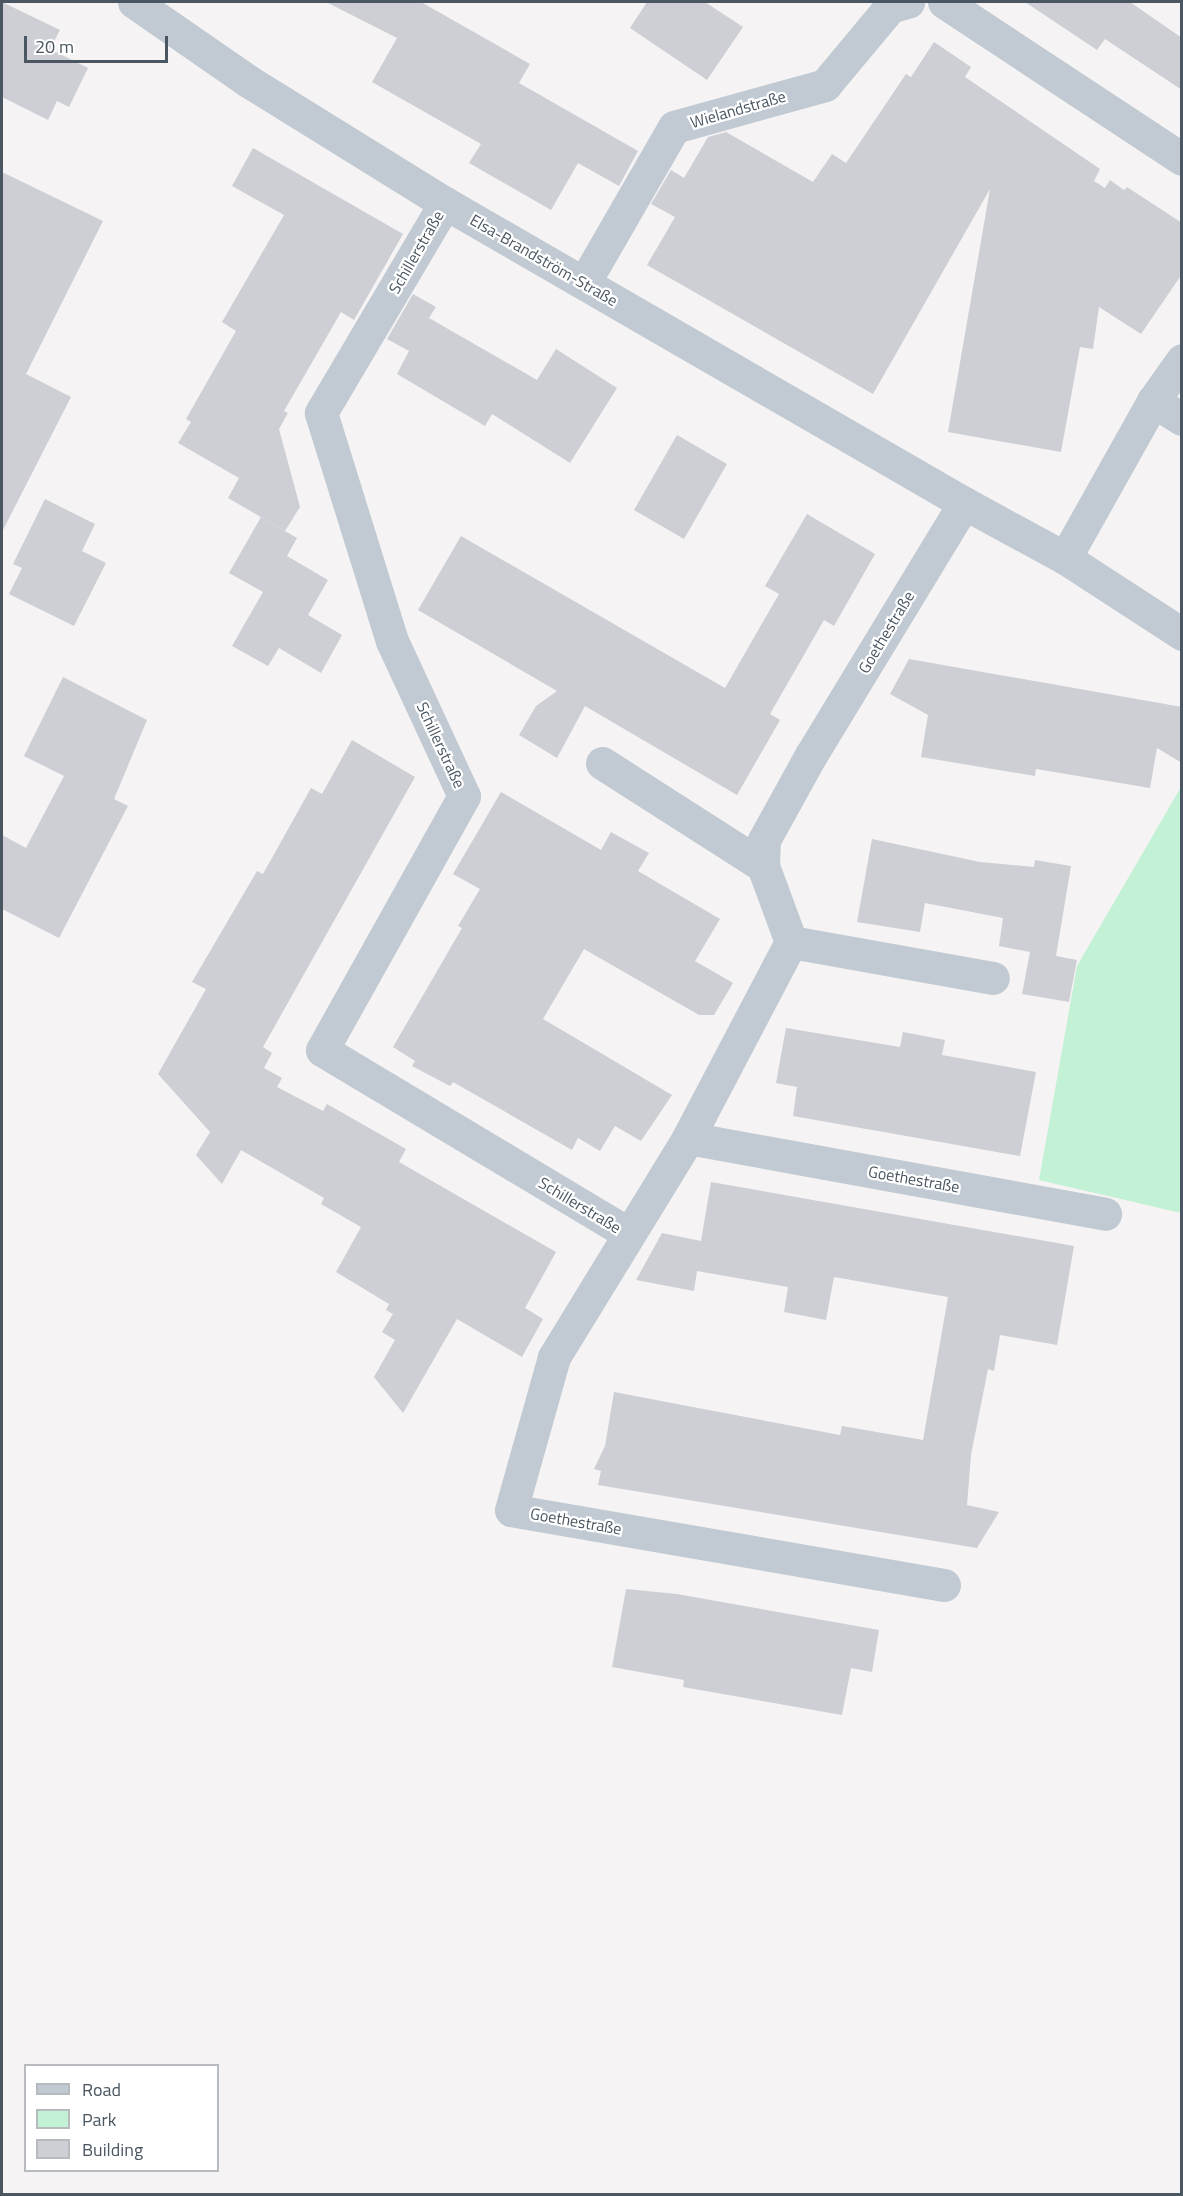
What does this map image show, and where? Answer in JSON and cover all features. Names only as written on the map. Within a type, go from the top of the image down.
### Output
[{"type":"street","name":"Elsa-Brandström-Straße","points":[[134,2],[248,81],[445,203],[964,502]]},
{"type":"street","name":"Wielandstraße","points":[[584,284],[674,127],[825,85],[890,7],[908,2]]},
{"type":"street","points":[[944,2],[1182,159]]},
{"type":"street","name":"Schillerstraße","points":[[445,203],[321,413],[392,641],[464,796],[322,1050],[629,1234]]},
{"type":"street","points":[[1065,558],[1153,401],[1182,360]]},
{"type":"street","points":[[1153,401],[1182,420]]},
{"type":"street","points":[[964,502],[1065,558],[1182,634]]},
{"type":"street","name":"Goethestraße","points":[[944,1586],[511,1510],[554,1357],[688,1138],[791,942],[763,866],[764,840],[964,502]]},
{"type":"street","points":[[602,764],[763,866]]},
{"type":"street","points":[[791,942],[993,978]]},
{"type":"street","name":"Goethestraße","points":[[688,1138],[1105,1214]]},
{"type":"green space","points":[[1181,787],[1181,1213],[1039,1180],[1077,966]]},
{"type":"building","points":[[2,2],[60,30],[50,49],[88,68],[69,107],[57,101],[48,120],[2,97]]},
{"type":"building","points":[[326,2],[421,2],[530,64],[519,83],[638,151],[619,186],[578,163],[551,210],[469,163],[481,144],[372,82],[397,38]]},
{"type":"building","points":[[647,2],[705,2],[743,27],[707,80],[630,28]]},
{"type":"building","points":[[1025,2],[1130,2],[1182,38],[1182,90],[1105,39],[1097,50]]},
{"type":"building","points":[[934,42],[971,67],[965,77],[1100,169],[1094,181],[1105,188],[1110,180],[1124,190],[1127,187],[1182,223],[1182,274],[1141,334],[1099,307],[1093,349],[1080,347],[1061,452],[948,432],[990,189],[873,394],[647,265],[675,217],[651,204],[671,170],[684,178],[708,137],[726,132],[813,182],[832,154],[846,163],[906,74],[911,77]]},
{"type":"building","points":[[253,148],[403,234],[354,320],[341,312],[284,411],[288,413],[279,429],[300,507],[285,531],[228,498],[239,478],[178,443],[191,422],[186,419],[236,331],[222,322],[284,215],[232,186]]},
{"type":"building","points":[[2,172],[103,221],[26,374],[71,397],[2,532]]},
{"type":"building","points":[[413,294],[436,307],[429,318],[537,380],[556,349],[617,388],[570,463],[492,414],[485,426],[397,374],[409,351],[387,339]]},
{"type":"building","points":[[677,435],[727,464],[684,539],[634,510]]},
{"type":"building","points":[[45,499],[95,524],[82,551],[106,563],[74,626],[9,594],[22,568],[13,564]]},
{"type":"building","points":[[807,514],[875,554],[834,626],[824,620],[770,714],[780,720],[737,795],[585,706],[557,758],[519,735],[536,706],[557,691],[418,610],[461,536],[725,688],[779,594],[765,586]]},
{"type":"building","points":[[261,517],[297,538],[287,556],[328,580],[308,615],[342,635],[321,673],[279,648],[268,666],[232,646],[263,592],[229,573]]},
{"type":"building","points":[[909,659],[1182,707],[1182,763],[1157,748],[1150,788],[1036,769],[1035,776],[921,757],[928,715],[890,694]]},
{"type":"building","points":[[63,677],[147,720],[114,799],[128,806],[59,938],[2,909],[2,835],[26,848],[64,776],[24,756]]},
{"type":"building","points":[[352,740],[415,777],[263,1047],[272,1053],[264,1068],[282,1078],[277,1087],[323,1111],[327,1104],[406,1149],[399,1162],[556,1252],[525,1308],[543,1319],[522,1357],[457,1319],[403,1413],[374,1377],[395,1340],[382,1332],[393,1314],[386,1310],[389,1304],[336,1272],[361,1227],[321,1204],[324,1198],[241,1150],[222,1184],[196,1155],[210,1132],[158,1074],[206,989],[192,982],[257,871],[263,874],[311,788],[322,794]]},
{"type":"building","points":[[501,792],[601,850],[611,832],[649,853],[638,871],[720,919],[695,961],[733,983],[714,1015],[699,1015],[584,949],[543,1019],[672,1095],[641,1141],[615,1126],[600,1151],[578,1138],[572,1150],[453,1082],[450,1086],[412,1066],[415,1061],[393,1047],[462,928],[458,926],[480,889],[453,874]]},
{"type":"building","points":[[872,839],[980,862],[1034,867],[1035,860],[1071,866],[1056,956],[1077,960],[1069,1002],[1022,994],[1030,952],[999,946],[1003,918],[925,903],[920,932],[857,922]]},
{"type":"building","points":[[786,1028],[900,1047],[903,1032],[945,1040],[942,1055],[1036,1072],[1020,1156],[793,1116],[797,1087],[776,1083]]},
{"type":"building","points":[[711,1182],[1074,1246],[1057,1345],[1000,1335],[994,1371],[988,1369],[971,1455],[967,1505],[999,1512],[977,1548],[598,1485],[601,1471],[594,1469],[605,1446],[614,1392],[840,1435],[842,1426],[923,1440],[948,1297],[834,1277],[826,1320],[784,1312],[788,1287],[697,1271],[694,1291],[636,1280],[662,1233],[701,1241]]},
{"type":"building","points":[[626,1589],[677,1594],[879,1630],[872,1672],[851,1668],[842,1715],[683,1687],[684,1680],[612,1667]]}]
